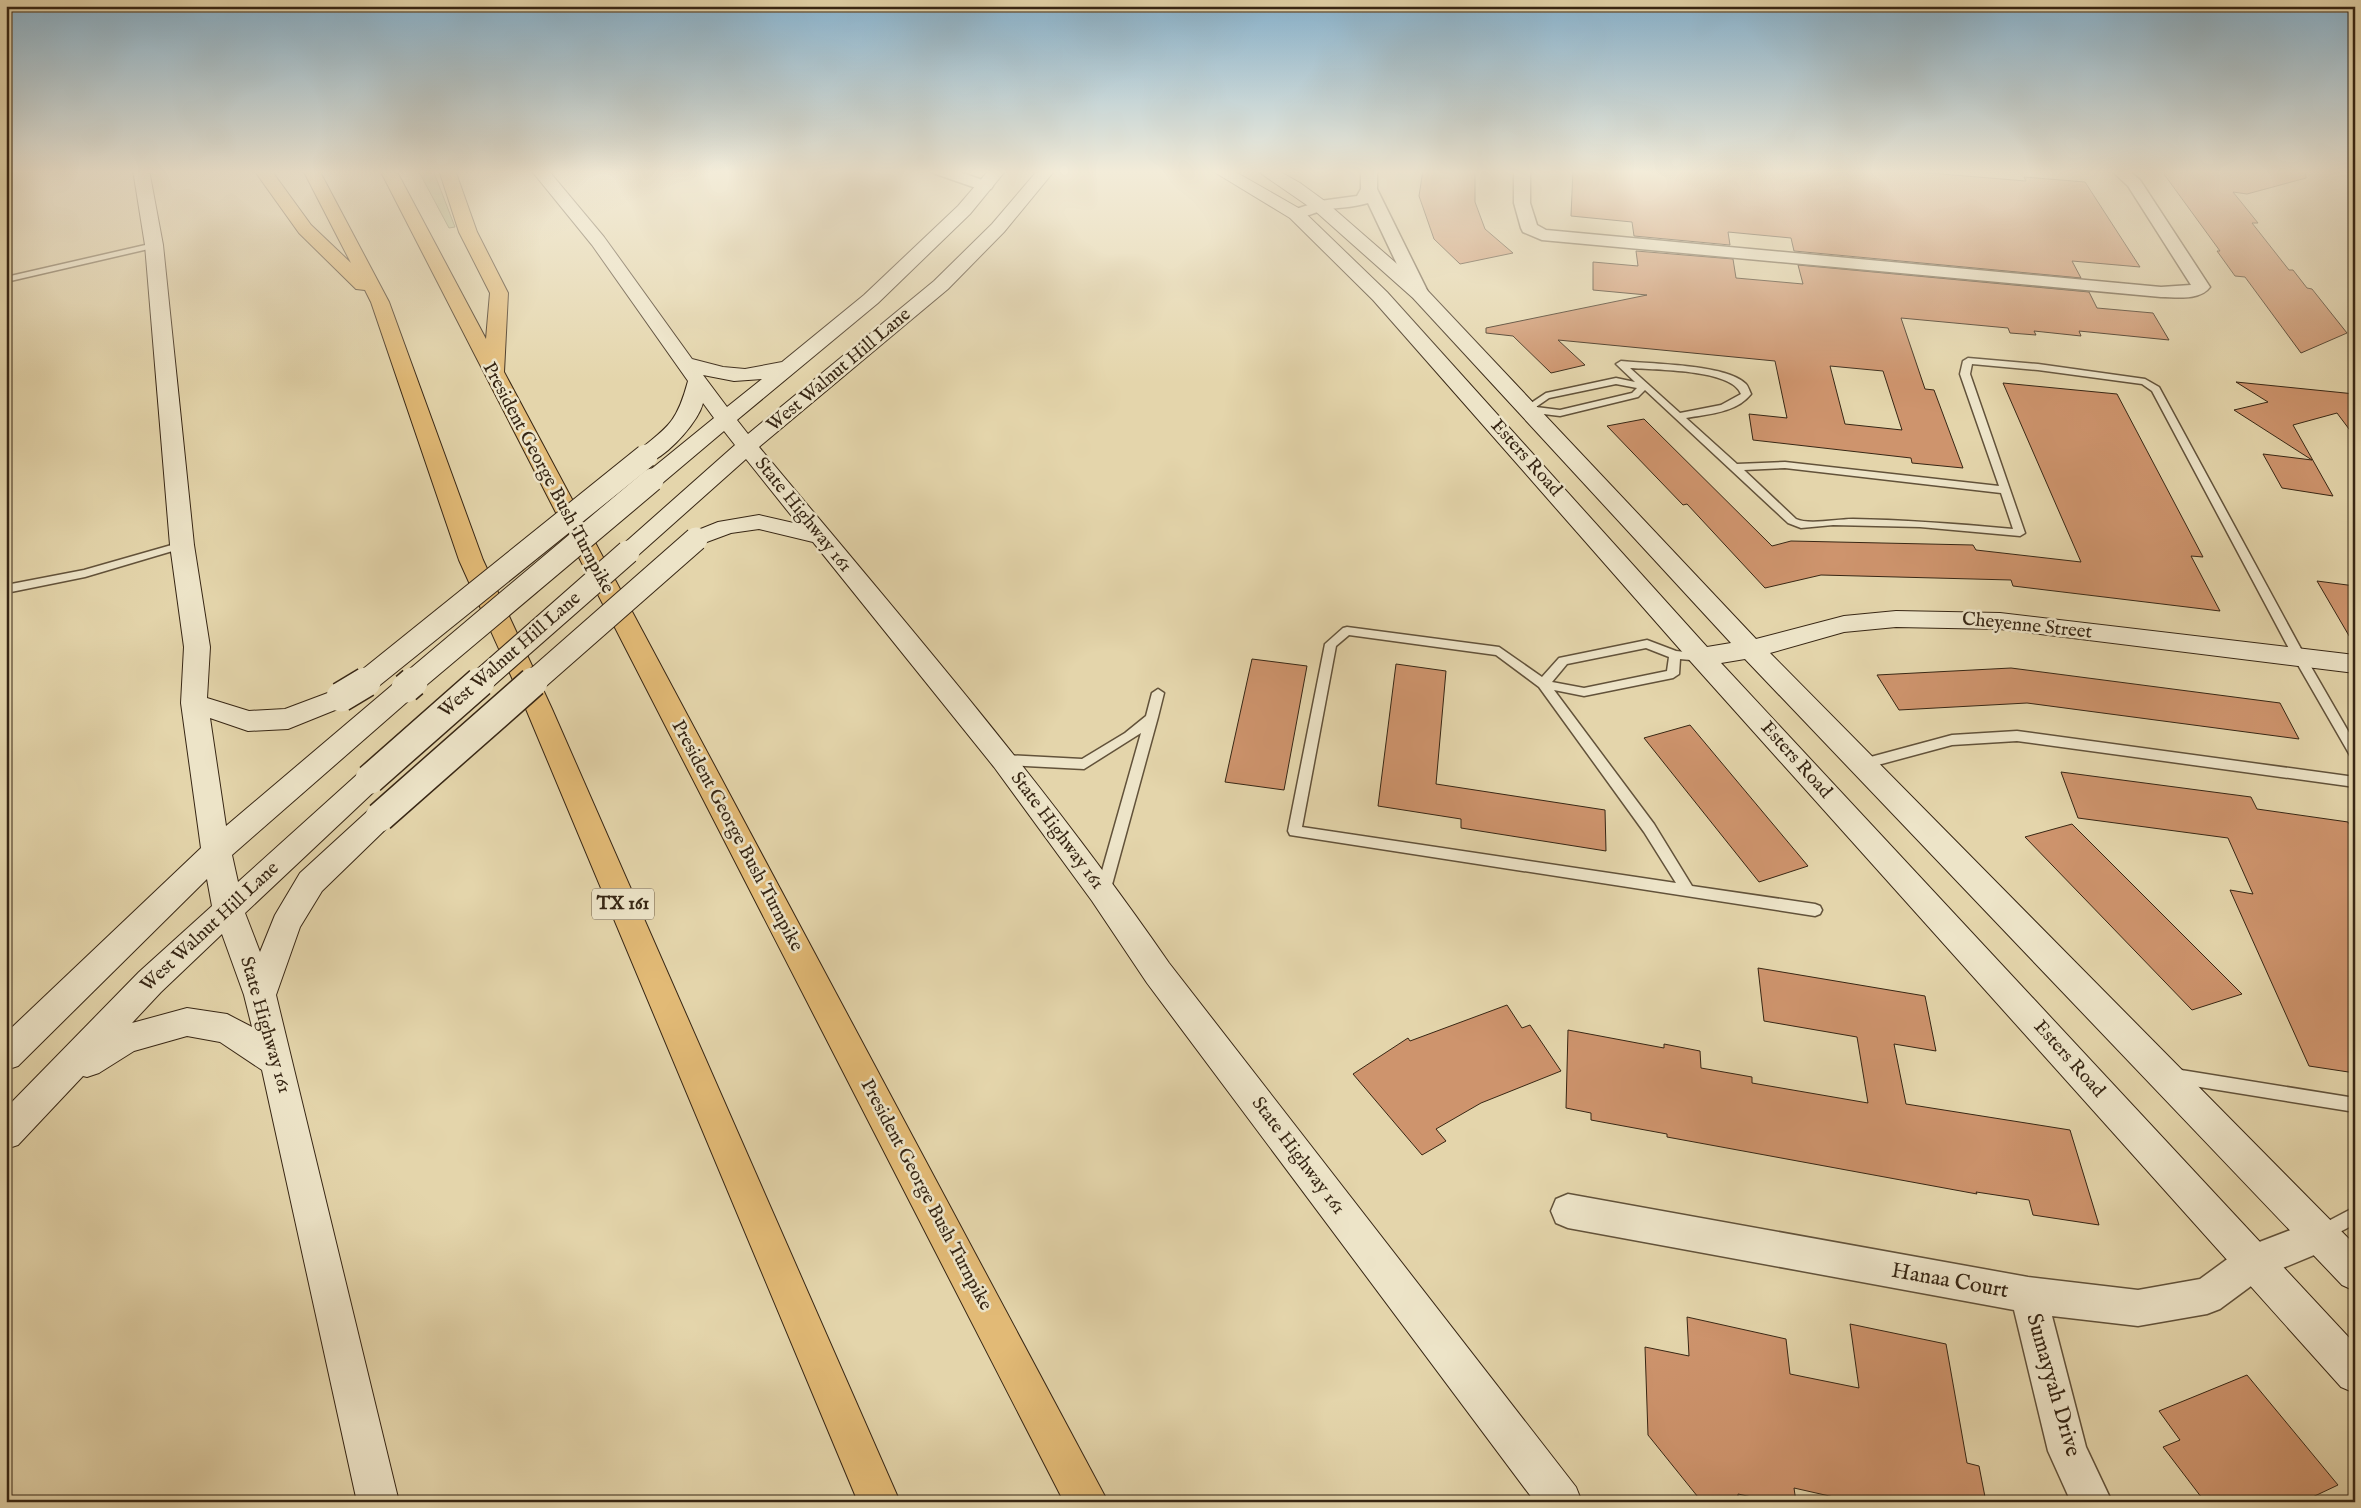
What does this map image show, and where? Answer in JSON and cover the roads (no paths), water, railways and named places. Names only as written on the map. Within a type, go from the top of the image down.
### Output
[{"type":"highway","points":[[317,240],[380,302]]},
{"type":"highway","points":[[348,240],[380,302]]},
{"type":"highway","name":"President George Bush Turnpike","points":[[425,240],[1087,1502]]},
{"type":"highway","points":[[472,240],[499,293],[494,373]]},
{"type":"highway","name":"TX 161","points":[[380,302],[471,560],[558,754],[879,1502]]},
{"type":"main road","points":[[153,240],[154,246]]},
{"type":"main road","name":"State Highway 161","points":[[597,240],[724,418],[1004,760],[1103,892],[1158,973],[1561,1502]]},
{"type":"main road","name":"West Walnut Hill Lane","points":[[6,1054],[216,852],[354,732],[724,418],[791,366],[871,299],[932,240]]},
{"type":"main road","points":[[933,274],[953,240]]},
{"type":"main road","name":"West Walnut Hill Lane","points":[[6,1133],[150,982],[228,908],[370,779],[747,446],[933,274],[981,240]]},
{"type":"main road","name":"Esters Road","points":[[1323,240],[1380,296],[1489,418],[1688,656],[2254,1262],[2355,1373]]},
{"type":"main road","name":"Esters Road","points":[[1359,240],[1420,294],[1751,649],[2355,1272]]},
{"type":"main road","name":"State Highway 161","points":[[154,246],[182,545],[197,648],[194,703],[216,852],[228,908],[260,995],[277,1061],[378,1502]]},
{"type":"main road","points":[[685,363],[724,375],[759,375],[791,366]]},
{"type":"main road","points":[[194,703],[248,721],[288,719],[341,697],[368,681],[676,430],[691,408],[698,381]]},
{"type":"main road","points":[[1489,418],[1527,409]]},
{"type":"main road","points":[[260,995],[286,924],[311,882],[380,817],[696,539],[726,527],[759,522],[819,536]]},
{"type":"main road","name":"Cheyenne Street","points":[[1688,656],[1751,649],[1844,624],[1896,619],[1944,619],[2000,621],[2355,664]]},
{"type":"main road","points":[[60,1078],[126,1039],[187,1022],[227,1029],[277,1061]]},
{"type":"street","points":[[1394,240],[1420,294]]},
{"type":"street","points":[[1598,240],[2160,292],[2188,292],[2201,287],[2171,240]]},
{"type":"street","name":"Hanaa Court","points":[[1568,1211],[2028,1295],[2138,1308],[2207,1296],[2254,1262],[2319,1236]]},
{"type":"street","name":"Sumayyah Drive","points":[[2028,1295],[2068,1452],[2092,1502]]},
{"type":"lane","points":[[6,280],[154,246]]},
{"type":"lane","points":[[1678,416],[1716,409],[1741,401],[1746,394],[1743,386],[1717,372],[1621,364],[1792,521],[1801,525],[1834,522],[1920,524],[2020,533],[1964,374],[1968,361],[2038,367],[2145,382],[2156,389],[2300,658],[2355,754]]},
{"type":"lane","points":[[1527,409],[1546,396],[1616,381],[1644,386]]},
{"type":"lane","points":[[1527,409],[1560,413],[1635,395],[1644,386]]},
{"type":"lane","points":[[1735,467],[1786,465],[2005,490]]},
{"type":"lane","points":[[6,589],[86,573],[182,545]]},
{"type":"lane","points":[[1687,890],[1649,828],[1543,684],[1499,651],[1347,631],[1331,644],[1295,831],[1814,910]]},
{"type":"lane","points":[[1647,644],[1688,656],[1673,674],[1584,692],[1543,684],[1563,661],[1647,644]]},
{"type":"lane","points":[[1103,892],[1158,693]]},
{"type":"lane","points":[[1004,760],[1084,764],[1129,736],[1152,717]]},
{"type":"lane","points":[[1863,764],[1952,740],[2017,736],[2355,782]]},
{"type":"lane","points":[[2163,1074],[2355,1105]]},
{"type":"lane","points":[[2319,1236],[2355,1214]]}]
